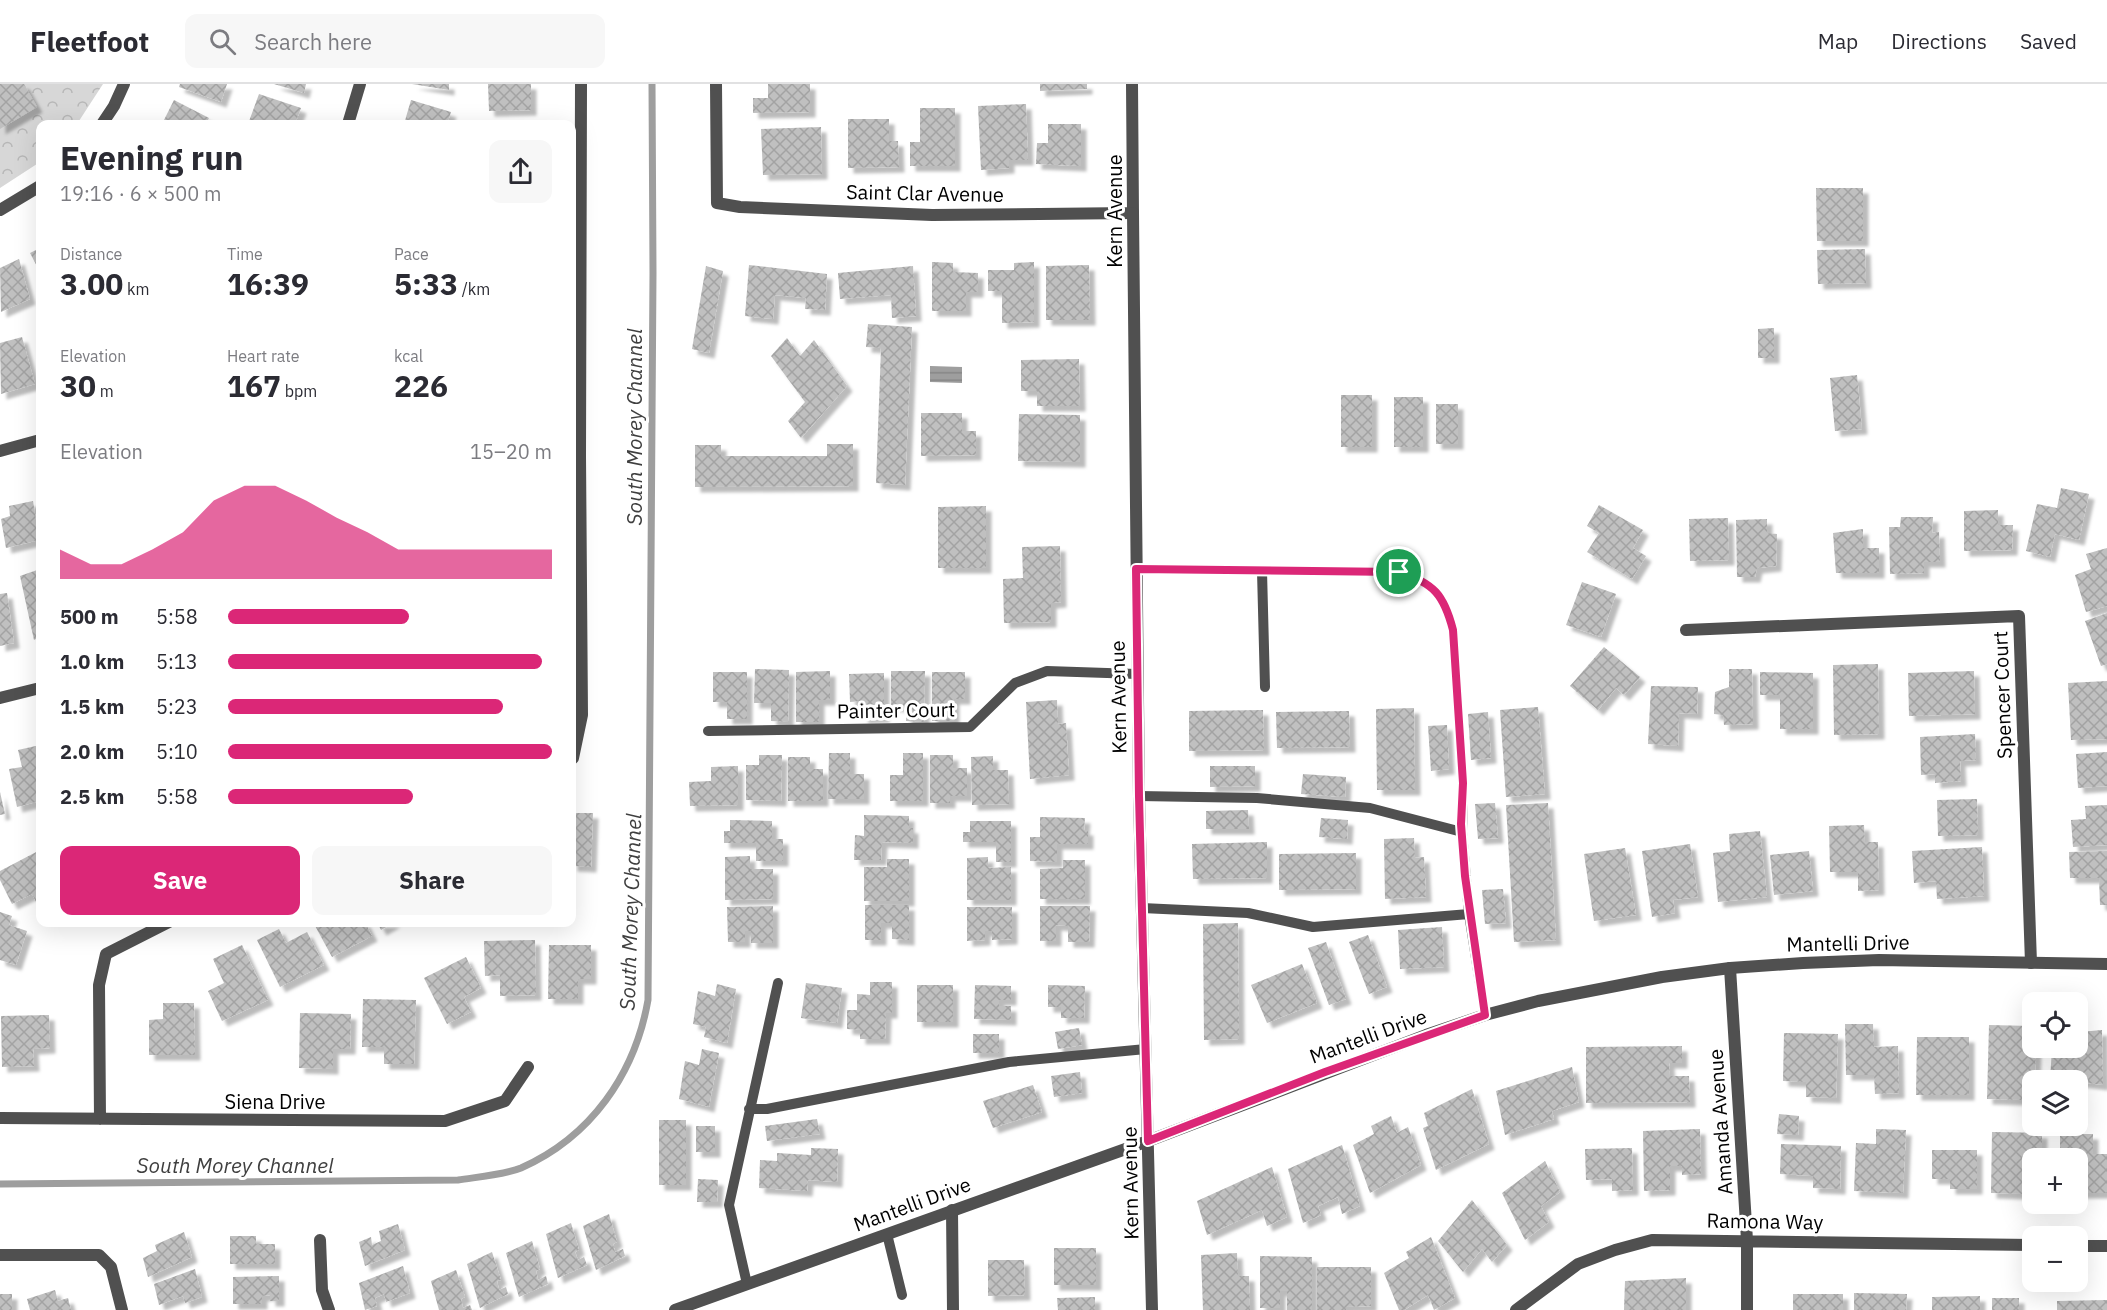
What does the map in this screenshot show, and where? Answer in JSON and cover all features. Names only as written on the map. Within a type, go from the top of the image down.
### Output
[{"type":"street","points":[[105,120],[124,84]]},
{"type":"street","points":[[349,120],[360,84]]},
{"type":"street","points":[[576,741],[582,715],[576,456],[581,84]]},
{"type":"street","name":"Saint Clar Avenue","points":[[716,84],[717,203],[740,207],[932,215],[1133,213]]},
{"type":"street","name":"Kern Avenue","points":[[1132,84],[1137,674],[1152,1310]]},
{"type":"street","points":[[0,210],[36,188]]},
{"type":"street","points":[[0,451],[36,441]]},
{"type":"street","name":"Spencer Court","points":[[1686,630],[2019,616],[2031,963]]},
{"type":"street","points":[[0,698],[36,689]]},
{"type":"street","points":[[100,1119],[99,985],[106,954],[160,927]]},
{"type":"street","name":"Mantelli Drive","points":[[675,1310],[1148,1141],[1336,1068],[1485,1015],[1602,988],[1730,968],[1879,960],[2107,964]]},
{"type":"street","name":"Amanda Avenue","points":[[1730,968],[1747,1240],[1747,1310]]},
{"type":"street","name":"Siena Drive","points":[[0,1118],[445,1121],[505,1101],[528,1067]]},
{"type":"street","points":[[952,1210],[953,1310]]},
{"type":"street","points":[[320,1240],[322,1290],[328,1310]]},
{"type":"street","name":"Ramona Way","points":[[1516,1310],[1578,1264],[1615,1250],[1652,1240],[2022,1245]]},
{"type":"street","points":[[2088,1246],[2107,1246]]},
{"type":"street","points":[[0,1255],[99,1255],[111,1267],[123,1310]]},
{"type":"lane","points":[[1136,569],[1399,572],[1419,578],[1438,591],[1448,609],[1453,630],[1463,783],[1461,832],[1469,914],[1485,1015]]},
{"type":"lane","points":[[1262,571],[1264,687]]},
{"type":"lane","name":"Painter Court","points":[[708,731],[970,727],[1015,683],[1047,671],[1137,674]]},
{"type":"lane","points":[[1139,796],[1257,798],[1370,808],[1461,832]]},
{"type":"lane","points":[[1142,909],[1248,913],[1313,927],[1469,914]]},
{"type":"lane","points":[[747,1284],[729,1205],[778,983]]},
{"type":"lane","points":[[749,1109],[767,1109],[1009,1062],[1146,1049]]},
{"type":"lane","points":[[887,1234],[902,1295]]},
{"type":"green space","points":[[0,84],[103,84],[80,120],[36,120],[36,165],[0,188]]},
{"type":"shaded area","points":[[930,366],[962,367],[962,383],[930,382]]},
{"type":"building","points":[[0,84],[24,84],[37,107],[0,129]]},
{"type":"building","points":[[180,84],[227,84],[221,102],[179,87]]},
{"type":"building","points":[[274,84],[306,84],[304,93]]},
{"type":"building","points":[[412,84],[449,84],[449,90]]},
{"type":"building","points":[[488,84],[531,84],[531,110],[489,111]]},
{"type":"building","points":[[768,84],[810,84],[810,112],[753,113],[753,98],[768,98]]},
{"type":"building","points":[[1040,84],[1087,84],[1087,89],[1040,91]]},
{"type":"building","points":[[259,94],[301,108],[296,120],[249,120]]},
{"type":"building","points":[[174,100],[209,118],[208,120],[164,120]]},
{"type":"building","points":[[411,100],[451,112],[448,120],[405,120]]},
{"type":"building","points":[[1026,104],[1028,160],[1009,160],[1009,168],[981,170],[978,106]]},
{"type":"building","points":[[920,108],[955,108],[955,166],[910,166],[910,142],[920,142]]},
{"type":"building","points":[[848,119],[889,119],[889,141],[898,141],[899,167],[848,168]]},
{"type":"building","points":[[1048,124],[1081,124],[1081,166],[1036,164],[1037,143],[1048,143]]},
{"type":"building","points":[[821,127],[822,174],[763,175],[761,129]]},
{"type":"building","points":[[1816,188],[1863,188],[1863,241],[1817,241]]},
{"type":"building","points":[[1865,249],[1866,283],[1818,284],[1817,250]]},
{"type":"building","points":[[36,250],[36,264],[30,253]]},
{"type":"building","points":[[19,259],[30,299],[1,312],[0,268]]},
{"type":"building","points":[[932,262],[953,263],[953,272],[978,273],[978,292],[966,292],[966,311],[932,311]]},
{"type":"building","points":[[1034,262],[1034,322],[1002,323],[1002,291],[988,291],[988,270],[1014,270],[1014,263]]},
{"type":"building","points":[[749,265],[827,274],[825,310],[805,309],[806,298],[775,295],[773,319],[745,316]]},
{"type":"building","points":[[1089,265],[1090,320],[1046,320],[1046,266]]},
{"type":"building","points":[[706,266],[723,271],[709,353],[692,349]]},
{"type":"building","points":[[913,266],[916,316],[892,318],[891,295],[840,299],[838,273]]},
{"type":"building","points":[[868,324],[912,327],[905,485],[876,483],[881,348],[866,347]]},
{"type":"building","points":[[1774,328],[1774,358],[1758,358],[1758,329]]},
{"type":"building","points":[[22,337],[35,384],[1,394],[0,343]]},
{"type":"building","points":[[787,338],[800,356],[814,340],[847,386],[801,438],[788,421],[805,402],[771,356]]},
{"type":"building","points":[[1079,359],[1080,406],[1037,406],[1037,391],[1021,391],[1021,360]]},
{"type":"building","points":[[1857,375],[1862,429],[1835,431],[1830,378]]},
{"type":"building","points":[[1341,395],[1372,395],[1372,447],[1341,447]]},
{"type":"building","points":[[1394,397],[1423,397],[1423,447],[1394,447]]},
{"type":"building","points":[[1436,404],[1458,404],[1458,444],[1436,444]]},
{"type":"building","points":[[921,413],[962,413],[962,431],[976,431],[976,455],[921,456]]},
{"type":"building","points":[[1019,414],[1080,415],[1080,462],[1018,461]]},
{"type":"building","points":[[827,444],[853,444],[853,486],[695,487],[695,445],[721,445],[721,456],[827,456]]},
{"type":"building","points":[[2061,488],[2089,494],[2079,540],[2055,534],[2050,557],[2026,551],[2037,504],[2057,508]]},
{"type":"building","points":[[33,501],[36,541],[6,548],[1,519],[10,516],[9,506]]},
{"type":"building","points":[[1599,505],[1643,530],[1633,548],[1646,556],[1632,579],[1587,552],[1599,533],[1587,526]]},
{"type":"building","points":[[986,506],[986,568],[938,568],[938,507]]},
{"type":"building","points":[[1998,510],[1998,525],[2013,525],[2012,550],[1964,551],[1964,511]]},
{"type":"building","points":[[1901,517],[1933,517],[1932,533],[1939,532],[1940,562],[1924,562],[1924,573],[1890,574],[1889,527],[1900,527]]},
{"type":"building","points":[[1728,518],[1729,560],[1690,561],[1689,519]]},
{"type":"building","points":[[1767,519],[1767,533],[1777,534],[1776,566],[1757,568],[1755,577],[1737,577],[1736,520]]},
{"type":"building","points":[[1863,529],[1863,548],[1879,548],[1879,573],[1836,573],[1833,533]]},
{"type":"building","points":[[1060,546],[1061,602],[1051,603],[1051,622],[1004,623],[1003,579],[1023,578],[1022,547]]},
{"type":"building","points":[[2107,548],[2107,606],[2086,612],[2075,575],[2091,569],[2086,554]]},
{"type":"building","points":[[36,570],[36,639],[34,640],[20,576]]},
{"type":"building","points":[[1582,582],[1616,594],[1601,637],[1566,625]]},
{"type":"building","points":[[7,593],[14,643],[0,646],[0,594]]},
{"type":"building","points":[[2107,613],[2107,664],[2101,666],[2085,621]]},
{"type":"building","points":[[1604,647],[1640,677],[1624,695],[1616,688],[1598,710],[1570,686]]},
{"type":"building","points":[[1878,664],[1879,734],[1834,735],[1833,665]]},
{"type":"building","points":[[755,669],[789,670],[788,722],[771,721],[771,703],[754,703]]},
{"type":"building","points":[[1729,669],[1752,669],[1753,724],[1724,725],[1723,715],[1714,714],[1715,692],[1729,687]]},
{"type":"building","points":[[830,671],[830,700],[819,700],[819,722],[796,722],[796,672]]},
{"type":"building","points":[[891,671],[925,671],[924,722],[906,721],[906,707],[891,706]]},
{"type":"building","points":[[1974,671],[1975,714],[1909,716],[1908,673]]},
{"type":"building","points":[[713,672],[747,672],[747,719],[727,719],[727,702],[713,702]]},
{"type":"building","points":[[932,672],[965,672],[965,699],[954,699],[954,721],[932,721]]},
{"type":"building","points":[[1760,672],[1813,673],[1813,729],[1780,729],[1780,695],[1760,695]]},
{"type":"building","points":[[884,673],[884,717],[863,718],[863,701],[850,702],[849,674]]},
{"type":"building","points":[[2107,681],[2107,739],[2071,740],[2068,683]]},
{"type":"building","points":[[1651,686],[1698,687],[1697,714],[1679,713],[1678,746],[1648,744]]},
{"type":"building","points":[[1057,700],[1058,724],[1066,723],[1069,775],[1030,779],[1026,702]]},
{"type":"building","points":[[1538,707],[1545,794],[1506,797],[1500,710]]},
{"type":"building","points":[[1414,708],[1415,790],[1377,790],[1376,709]]},
{"type":"building","points":[[1263,710],[1264,750],[1189,751],[1189,711]]},
{"type":"building","points":[[1349,711],[1350,747],[1277,748],[1276,712]]},
{"type":"building","points":[[1488,712],[1491,758],[1471,760],[1468,714]]},
{"type":"building","points":[[1447,725],[1449,769],[1431,771],[1428,726]]},
{"type":"building","points":[[1975,734],[1976,760],[1960,761],[1961,781],[1935,783],[1935,774],[1921,775],[1920,737]]},
{"type":"building","points":[[36,746],[36,802],[17,807],[9,769],[22,767],[18,750]]},
{"type":"building","points":[[2107,752],[2107,786],[2078,788],[2076,754]]},
{"type":"building","points":[[829,753],[850,753],[850,774],[864,774],[864,799],[828,799]]},
{"type":"building","points":[[903,753],[923,753],[923,801],[890,801],[890,775],[903,775]]},
{"type":"building","points":[[759,755],[782,755],[781,801],[746,800],[746,765],[759,765]]},
{"type":"building","points":[[930,755],[953,755],[953,768],[967,768],[967,796],[950,796],[950,803],[930,803]]},
{"type":"building","points":[[993,756],[993,770],[1008,770],[1009,804],[972,805],[971,757]]},
{"type":"building","points":[[788,757],[810,757],[810,769],[823,769],[823,801],[788,801]]},
{"type":"building","points":[[738,766],[738,805],[690,806],[689,782],[711,781],[711,767]]},
{"type":"building","points":[[1210,766],[1255,766],[1255,786],[1210,787]]},
{"type":"building","points":[[1303,774],[1346,777],[1345,797],[1301,794]]},
{"type":"building","points":[[0,792],[5,814],[0,815]]},
{"type":"building","points":[[1977,799],[1978,835],[1938,836],[1937,800]]},
{"type":"building","points":[[1495,803],[1498,838],[1478,839],[1475,804]]},
{"type":"building","points":[[1548,803],[1556,940],[1514,942],[1506,805]]},
{"type":"building","points":[[2107,805],[2107,845],[2073,847],[2071,820],[2086,819],[2085,806]]},
{"type":"building","points":[[1248,810],[1249,829],[1206,829],[1206,811]]},
{"type":"building","points":[[576,813],[593,813],[591,867],[576,866]]},
{"type":"building","points":[[864,815],[909,816],[909,828],[913,828],[913,843],[882,842],[881,860],[854,860],[855,835],[864,836]]},
{"type":"building","points":[[1040,817],[1085,818],[1084,830],[1088,830],[1088,844],[1057,844],[1057,862],[1030,861],[1030,837],[1040,837]]},
{"type":"building","points":[[1321,818],[1348,820],[1347,839],[1319,837]]},
{"type":"building","points":[[730,820],[772,821],[772,839],[783,839],[783,861],[756,861],[756,843],[724,843],[724,831],[730,831]]},
{"type":"building","points":[[970,821],[1011,821],[1011,862],[996,862],[996,842],[963,842],[963,832],[970,832]]},
{"type":"building","points":[[1864,825],[1865,842],[1878,842],[1879,890],[1858,891],[1858,872],[1830,872],[1829,826]]},
{"type":"building","points":[[1760,831],[1767,897],[1718,902],[1713,853],[1730,851],[1729,834]]},
{"type":"building","points":[[1414,838],[1415,858],[1424,857],[1426,897],[1385,899],[1384,839]]},
{"type":"building","points":[[1267,842],[1267,878],[1193,879],[1192,844]]},
{"type":"building","points":[[1690,844],[1698,897],[1673,900],[1675,913],[1652,917],[1642,851]]},
{"type":"building","points":[[1982,847],[1984,896],[1937,899],[1936,881],[1914,883],[1912,851]]},
{"type":"building","points":[[1625,848],[1636,915],[1594,921],[1584,854]]},
{"type":"building","points":[[1809,851],[1813,891],[1774,895],[1770,855]]},
{"type":"building","points":[[2107,851],[2107,905],[2100,905],[2099,878],[2070,878],[2069,852]]},
{"type":"building","points":[[36,852],[36,902],[32,894],[12,904],[0,880],[0,871]]},
{"type":"building","points":[[1356,853],[1356,889],[1279,890],[1279,854]]},
{"type":"building","points":[[750,856],[750,869],[773,869],[773,899],[725,900],[725,857]]},
{"type":"building","points":[[988,857],[988,868],[1011,867],[1011,900],[967,900],[967,858]]},
{"type":"building","points":[[887,859],[909,859],[909,901],[864,901],[864,867],[887,867]]},
{"type":"building","points":[[1063,860],[1085,860],[1085,899],[1040,899],[1040,869],[1063,868]]},
{"type":"building","points":[[1503,889],[1506,923],[1485,924],[1482,890]]},
{"type":"building","points":[[865,905],[909,905],[909,940],[892,939],[892,923],[881,923],[881,940],[865,940]]},
{"type":"building","points":[[773,906],[773,943],[751,943],[751,931],[745,931],[745,942],[728,942],[727,907]]},
{"type":"building","points":[[1040,906],[1090,906],[1089,942],[1068,942],[1068,926],[1056,925],[1056,941],[1040,941]]},
{"type":"building","points":[[967,907],[1012,907],[1012,939],[992,940],[992,931],[985,931],[985,940],[967,941]]},
{"type":"building","points":[[0,912],[12,916],[9,925],[27,931],[16,965],[0,960]]},
{"type":"building","points":[[1238,923],[1239,1039],[1204,1040],[1203,924]]},
{"type":"building","points":[[316,927],[368,927],[372,936],[332,957]]},
{"type":"building","points":[[1442,927],[1444,967],[1400,969],[1398,930]]},
{"type":"building","points":[[279,929],[286,943],[307,932],[324,965],[280,987],[257,940]]},
{"type":"building","points":[[1368,935],[1387,987],[1369,994],[1349,942]]},
{"type":"building","points":[[535,940],[536,995],[500,996],[500,975],[485,976],[484,941]]},
{"type":"building","points":[[1326,942],[1346,999],[1329,1005],[1308,948]]},
{"type":"building","points":[[242,945],[268,1000],[222,1021],[208,991],[224,983],[213,959]]},
{"type":"building","points":[[549,945],[591,945],[591,979],[578,979],[578,999],[548,999]]},
{"type":"building","points":[[466,957],[481,988],[464,997],[471,1012],[447,1024],[424,978]]},
{"type":"building","points":[[1302,964],[1317,1003],[1267,1023],[1251,985]]},
{"type":"building","points":[[870,982],[892,982],[892,1013],[886,1013],[885,1039],[860,1039],[860,1030],[847,1029],[847,1010],[857,1010],[857,994],[870,995]]},
{"type":"building","points":[[806,983],[842,988],[837,1023],[801,1018]]},
{"type":"building","points":[[717,984],[736,989],[727,1043],[704,1037],[706,1027],[693,1024],[698,991],[715,996]]},
{"type":"building","points":[[917,985],[953,985],[953,1022],[917,1022]]},
{"type":"building","points":[[975,985],[1011,986],[1011,1000],[999,1000],[999,1006],[1011,1006],[1011,1020],[974,1019]]},
{"type":"building","points":[[1048,985],[1085,986],[1084,1018],[1061,1018],[1061,1007],[1048,1007]]},
{"type":"building","points":[[363,999],[416,1000],[414,1064],[384,1064],[384,1047],[362,1047]]},
{"type":"building","points":[[163,1003],[194,1003],[195,1055],[149,1055],[149,1020],[163,1019]]},
{"type":"building","points":[[300,1013],[351,1014],[350,1049],[333,1049],[333,1069],[299,1068]]},
{"type":"building","points":[[49,1015],[50,1048],[33,1049],[34,1066],[2,1067],[1,1016]]},
{"type":"building","points":[[1845,1024],[1873,1024],[1874,1047],[1898,1046],[1899,1093],[1875,1094],[1874,1075],[1846,1075]]},
{"type":"building","points":[[1989,1025],[2022,1026],[2022,1058],[2036,1058],[2035,1070],[2022,1070],[2022,1100],[1987,1099]]},
{"type":"building","points":[[1079,1028],[1082,1045],[1058,1049],[1055,1032]]},
{"type":"building","points":[[2102,1030],[2103,1085],[2088,1083],[2088,1070],[2051,1070],[2051,1058],[2088,1058],[2088,1031]]},
{"type":"building","points":[[1784,1033],[1838,1034],[1836,1098],[1806,1097],[1806,1082],[1783,1081]]},
{"type":"building","points":[[973,1034],[999,1034],[999,1053],[973,1053]]},
{"type":"building","points":[[1917,1037],[1969,1037],[1969,1095],[1916,1095]]},
{"type":"building","points":[[1682,1046],[1682,1063],[1669,1063],[1670,1076],[1689,1076],[1690,1102],[1586,1103],[1586,1047]]},
{"type":"building","points":[[702,1049],[719,1053],[709,1107],[679,1099],[685,1061],[699,1065]]},
{"type":"building","points":[[1572,1067],[1579,1102],[1552,1111],[1554,1119],[1505,1135],[1496,1091]]},
{"type":"building","points":[[1080,1072],[1082,1093],[1054,1097],[1051,1076]]},
{"type":"building","points":[[1033,1085],[1042,1112],[993,1128],[983,1101]]},
{"type":"building","points":[[1472,1089],[1489,1144],[1436,1170],[1423,1128],[1428,1126],[1424,1113]]},
{"type":"building","points":[[1779,1114],[1799,1116],[1798,1135],[1777,1134]]},
{"type":"building","points":[[1391,1116],[1397,1133],[1408,1127],[1421,1165],[1370,1193],[1353,1145],[1374,1134],[1371,1126]]},
{"type":"building","points":[[817,1119],[820,1134],[767,1141],[765,1126]]},
{"type":"building","points":[[659,1120],[686,1120],[686,1185],[659,1185]]},
{"type":"building","points":[[696,1126],[715,1126],[715,1152],[696,1152]]},
{"type":"building","points":[[1700,1129],[1701,1174],[1682,1175],[1682,1166],[1670,1166],[1670,1190],[1644,1191],[1643,1131]]},
{"type":"building","points":[[1876,1129],[1906,1130],[1903,1193],[1854,1191],[1856,1143],[1876,1144]]},
{"type":"building","points":[[1992,1132],[2042,1136],[2042,1148],[2022,1148],[2022,1194],[1991,1193]]},
{"type":"building","points":[[2093,1134],[2093,1154],[2107,1154],[2107,1193],[2088,1193],[2088,1148],[2060,1148],[2060,1136]]},
{"type":"building","points":[[1781,1144],[1841,1146],[1840,1189],[1813,1188],[1813,1176],[1780,1174]]},
{"type":"building","points":[[1342,1145],[1360,1206],[1342,1214],[1338,1197],[1318,1206],[1321,1215],[1303,1223],[1288,1169]]},
{"type":"building","points":[[811,1148],[838,1149],[837,1182],[808,1180],[807,1191],[759,1188],[760,1160],[777,1161],[777,1153],[811,1155]]},
{"type":"building","points":[[1632,1148],[1633,1190],[1612,1191],[1612,1179],[1586,1180],[1585,1149]]},
{"type":"building","points":[[1932,1150],[1977,1150],[1977,1189],[1950,1189],[1950,1179],[1932,1179]]},
{"type":"building","points":[[1545,1161],[1560,1192],[1541,1206],[1549,1222],[1525,1240],[1502,1193]]},
{"type":"building","points":[[1272,1167],[1287,1217],[1267,1226],[1262,1210],[1207,1235],[1197,1201]]},
{"type":"building","points":[[698,1179],[718,1180],[717,1202],[697,1202]]},
{"type":"building","points":[[1472,1200],[1507,1245],[1492,1262],[1482,1249],[1463,1272],[1438,1241]]},
{"type":"building","points":[[609,1214],[617,1242],[613,1244],[615,1252],[623,1249],[625,1256],[596,1270],[583,1226]]},
{"type":"building","points":[[571,1223],[579,1250],[575,1252],[578,1260],[584,1257],[587,1265],[558,1278],[546,1234]]},
{"type":"building","points":[[398,1224],[405,1250],[365,1266],[359,1242],[371,1237],[372,1245],[381,1241],[379,1231]]},
{"type":"building","points":[[184,1232],[192,1257],[148,1277],[143,1258],[157,1251],[155,1245]]},
{"type":"building","points":[[230,1236],[256,1236],[256,1244],[275,1244],[275,1264],[230,1264]]},
{"type":"building","points":[[1431,1237],[1455,1298],[1434,1310],[1428,1295],[1404,1310],[1399,1310],[1384,1273],[1409,1258],[1406,1252]]},
{"type":"building","points":[[532,1241],[540,1269],[536,1271],[538,1280],[546,1276],[548,1284],[519,1297],[506,1253]]},
{"type":"building","points":[[1054,1248],[1096,1248],[1096,1285],[1054,1285]]},
{"type":"building","points":[[492,1252],[501,1280],[497,1281],[499,1290],[506,1287],[508,1294],[480,1308],[467,1264]]},
{"type":"building","points":[[1237,1253],[1238,1276],[1249,1276],[1250,1310],[1203,1310],[1201,1255]]},
{"type":"building","points":[[1260,1256],[1312,1257],[1312,1310],[1287,1310],[1287,1291],[1280,1291],[1280,1308],[1260,1308]]},
{"type":"building","points":[[988,1260],[1024,1260],[1025,1295],[988,1296]]},
{"type":"building","points":[[403,1266],[410,1293],[386,1302],[384,1294],[375,1298],[377,1306],[365,1310],[359,1283]]},
{"type":"building","points":[[1317,1267],[1371,1267],[1371,1306],[1346,1307],[1346,1310],[1317,1310]]},
{"type":"building","points":[[195,1269],[202,1297],[185,1303],[183,1296],[159,1305],[154,1284]]},
{"type":"building","points":[[456,1270],[465,1297],[461,1299],[463,1308],[470,1305],[472,1310],[439,1310],[431,1281]]},
{"type":"building","points":[[279,1276],[279,1301],[270,1301],[270,1295],[262,1296],[262,1304],[233,1304],[233,1277]]},
{"type":"building","points":[[1686,1278],[1686,1310],[1624,1310],[1625,1281]]},
{"type":"building","points":[[55,1290],[58,1301],[68,1298],[71,1310],[30,1310],[27,1299]]},
{"type":"building","points":[[1854,1293],[1907,1294],[1906,1310],[1854,1310]]},
{"type":"building","points":[[0,1294],[12,1294],[12,1310],[0,1310]]},
{"type":"building","points":[[1793,1294],[1843,1294],[1843,1310],[1793,1310]]},
{"type":"building","points":[[1980,1296],[1980,1310],[1932,1310],[1932,1297]]},
{"type":"building","points":[[1095,1297],[1095,1310],[1058,1310],[1057,1298]]},
{"type":"building","points":[[1992,1298],[2019,1298],[2019,1310],[1992,1310]]},
{"type":"building","points":[[2107,1300],[2107,1310],[2057,1310],[2057,1301]]},
{"type":"waterway","name":"South Morey Channel","points":[[0,1184],[458,1180],[499,1174],[521,1168],[546,1155],[569,1139],[589,1121],[621,1078],[633,1053],[648,1000],[653,273],[652,84]]},
{"type":"route","points":[[1136,569],[1399,572],[1419,578],[1438,591],[1448,609],[1453,630],[1463,783],[1461,824],[1465,876],[1485,1015],[1325,1072],[1148,1141],[1136,569]]}]
